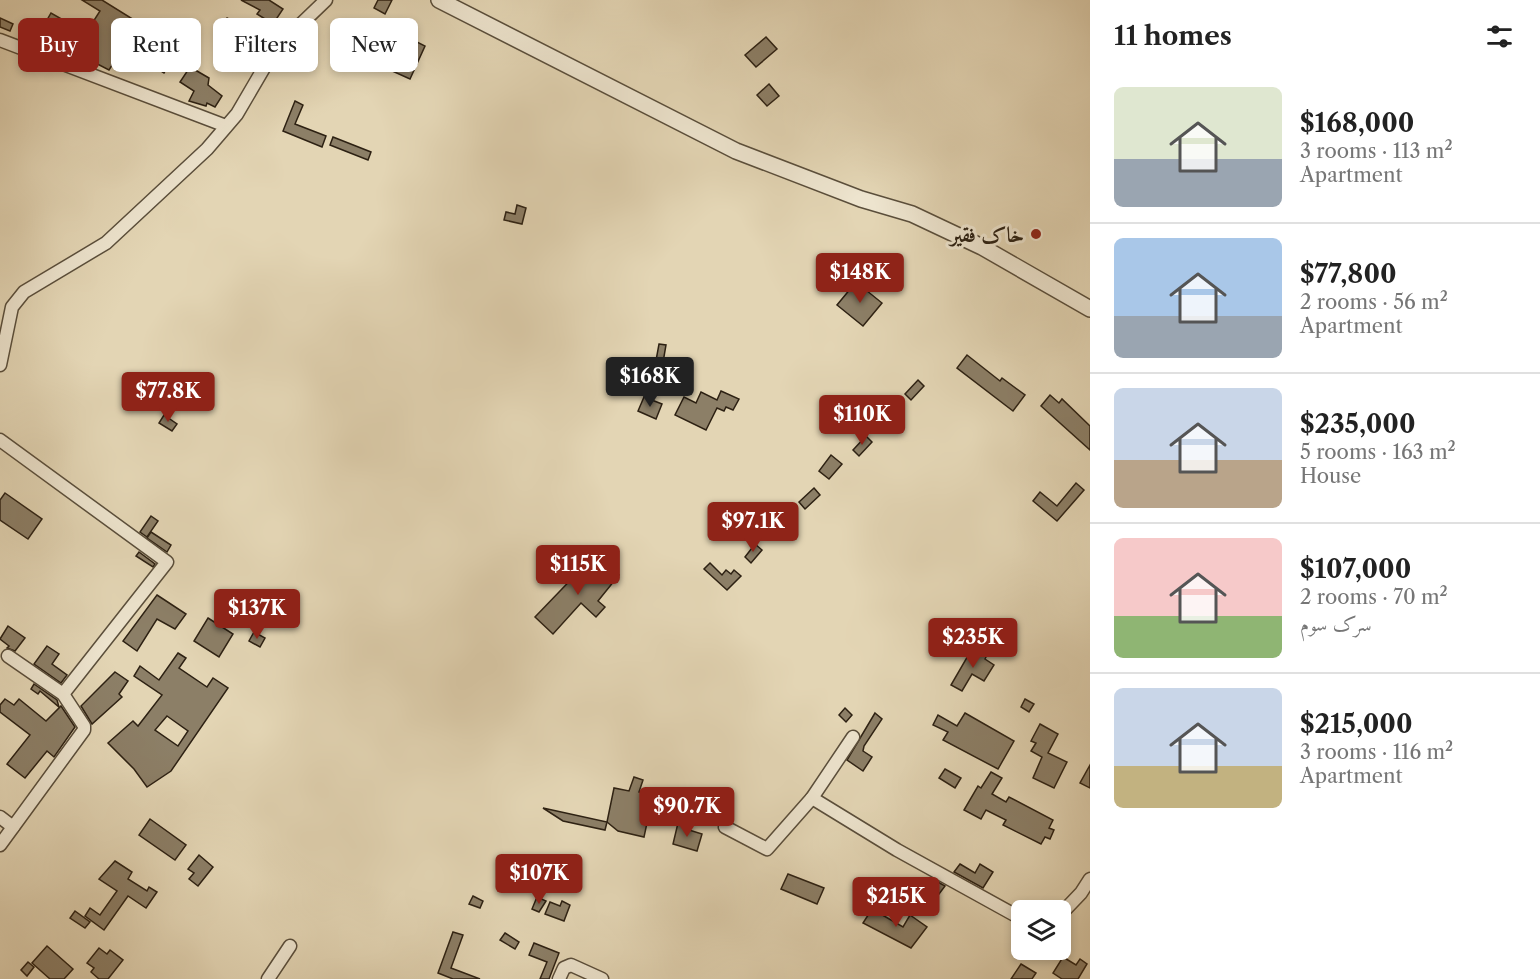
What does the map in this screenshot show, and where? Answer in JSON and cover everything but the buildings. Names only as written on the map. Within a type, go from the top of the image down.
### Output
[{"type":"street","points":[[0,365],[12,307],[24,292],[106,243],[207,149],[237,114],[275,48],[326,0]]},
{"type":"street","points":[[440,0],[736,151],[861,199],[912,214],[962,237],[1090,309]]},
{"type":"street","points":[[0,40],[21,46],[104,81],[226,126]]},
{"type":"street","points":[[0,440],[167,562],[63,694]]},
{"type":"street","points":[[0,845],[84,730],[84,726],[63,694],[8,657]]},
{"type":"street","points":[[725,827],[767,849],[812,798],[853,737]]},
{"type":"street","points":[[812,798],[897,850],[1011,913]]},
{"type":"street","points":[[0,817],[13,827]]},
{"type":"street","points":[[1071,904],[1082,893],[1090,879]]},
{"type":"street","points":[[268,979],[290,946]]},
{"type":"street","points":[[561,973],[571,965],[602,979]]},
{"type":"place","name":"خاک فقیر","points":[[1036,234]]}]
